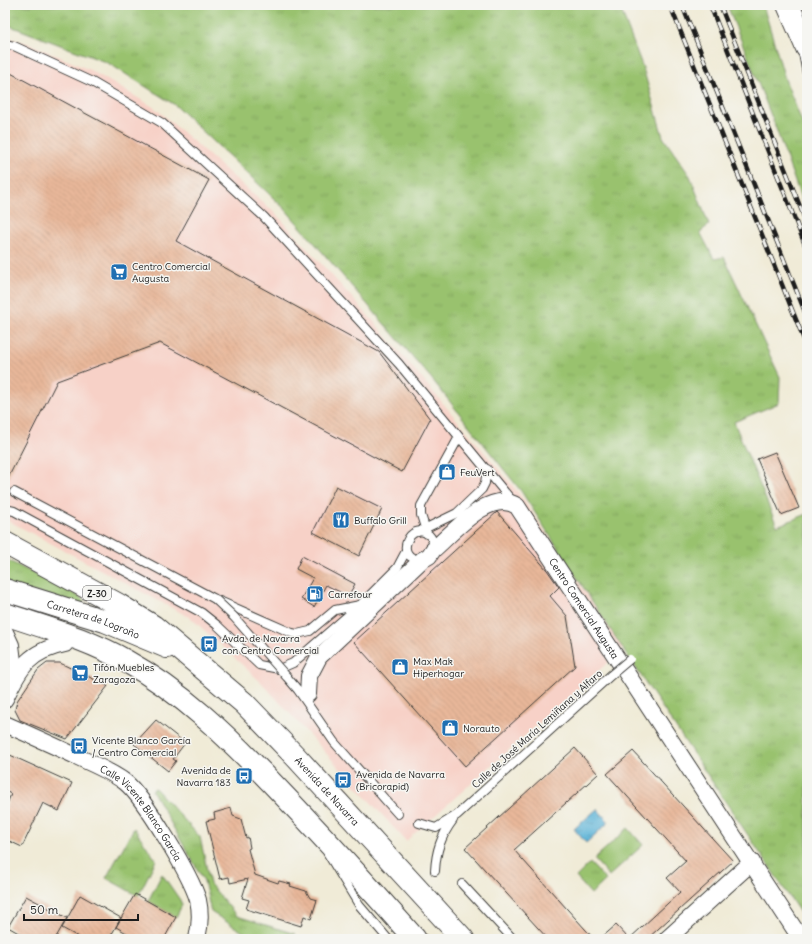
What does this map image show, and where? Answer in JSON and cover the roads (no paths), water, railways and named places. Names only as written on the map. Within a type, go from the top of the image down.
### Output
[{"type":"main road","points":[[788,5],[803,39]]},
{"type":"main road","name":"Z-30","points":[[5,543],[119,605],[153,626],[181,652]]},
{"type":"main road","name":"Carretera de Logroño","points":[[5,590],[105,621],[181,652]]},
{"type":"main road","points":[[5,614],[56,630],[126,661],[160,682],[219,730],[316,828],[415,939]]},
{"type":"main road","points":[[5,627],[96,654],[126,661]]},
{"type":"main road","name":"Avenida de Navarra","points":[[181,652],[217,680],[263,722],[464,939]]},
{"type":"street","points":[[308,694],[309,676],[319,657],[428,555],[486,505],[505,501],[517,506]]},
{"type":"street","name":"Centro Comercial Augusta","points":[[517,506],[653,711],[801,939]]},
{"type":"street","points":[[5,632],[11,645],[15,678]]},
{"type":"street","points":[[5,698],[15,678],[35,654],[46,648],[65,644]]},
{"type":"street","name":"Calle Vicente Blanco García","points":[[5,724],[99,767],[125,782],[134,790],[150,813],[195,891],[200,911],[197,938]]},
{"type":"street","points":[[667,939],[752,862]]},
{"type":"lane","points":[[803,39],[807,74]]},
{"type":"lane","points":[[5,44],[14,46],[92,82],[162,123],[264,217],[399,364],[517,506]]},
{"type":"lane","points":[[406,551],[412,558],[428,555],[433,541],[423,531],[421,506],[459,437]]},
{"type":"lane","points":[[5,509],[14,511],[202,613],[217,625],[259,665],[270,669],[279,669],[293,663],[360,604],[397,568],[406,551],[408,537],[423,531],[457,513],[482,489],[485,484],[487,469]]},
{"type":"lane","points":[[14,492],[215,599],[292,634],[310,631],[335,610],[360,604]]},
{"type":"lane","points":[[215,599],[234,617],[298,690],[334,742],[398,814]]},
{"type":"lane","name":"Calle de José María Lemiñana y Alfaro","points":[[457,815],[630,659]]},
{"type":"lane","points":[[286,676],[308,694]]},
{"type":"lane","points":[[419,823],[436,828],[457,815]]},
{"type":"lane","points":[[435,871],[436,854],[441,840],[457,815]]},
{"type":"lane","points":[[316,828],[331,861],[359,905],[388,939]]},
{"type":"lane","points":[[462,884],[513,939]]},
{"type":"water","points":[[597,809],[609,822],[586,843],[574,829]]},
{"type":"railway","points":[[670,5],[807,347]]},
{"type":"railway","points":[[682,5],[807,317]]},
{"type":"railway","points":[[710,5],[807,250]]},
{"type":"railway","points":[[720,5],[807,224]]},
{"type":"place","name":"Centro Comercial Augusta","points":[[119,272]]},
{"type":"place","name":"FeuVert","points":[[447,472]]},
{"type":"place","name":"Buffalo Grill","points":[[341,520]]},
{"type":"place","name":"Carrefour","points":[[315,594]]},
{"type":"place","name":"Avda. de Navarra con Centro Comercial","points":[[209,644]]},
{"type":"place","name":"Max Mak Hiperhogar","points":[[400,667]]},
{"type":"place","name":"Tifón Muebles Zaragoza","points":[[80,673]]},
{"type":"place","name":"Norauto","points":[[450,728]]},
{"type":"place","name":"Vicente Blanco García / Centro Comercial","points":[[79,746]]},
{"type":"place","name":"Avenida de Navarra 183","points":[[244,776]]},
{"type":"place","name":"Avenida de Navarra (Bricorapid)","points":[[343,780]]}]
